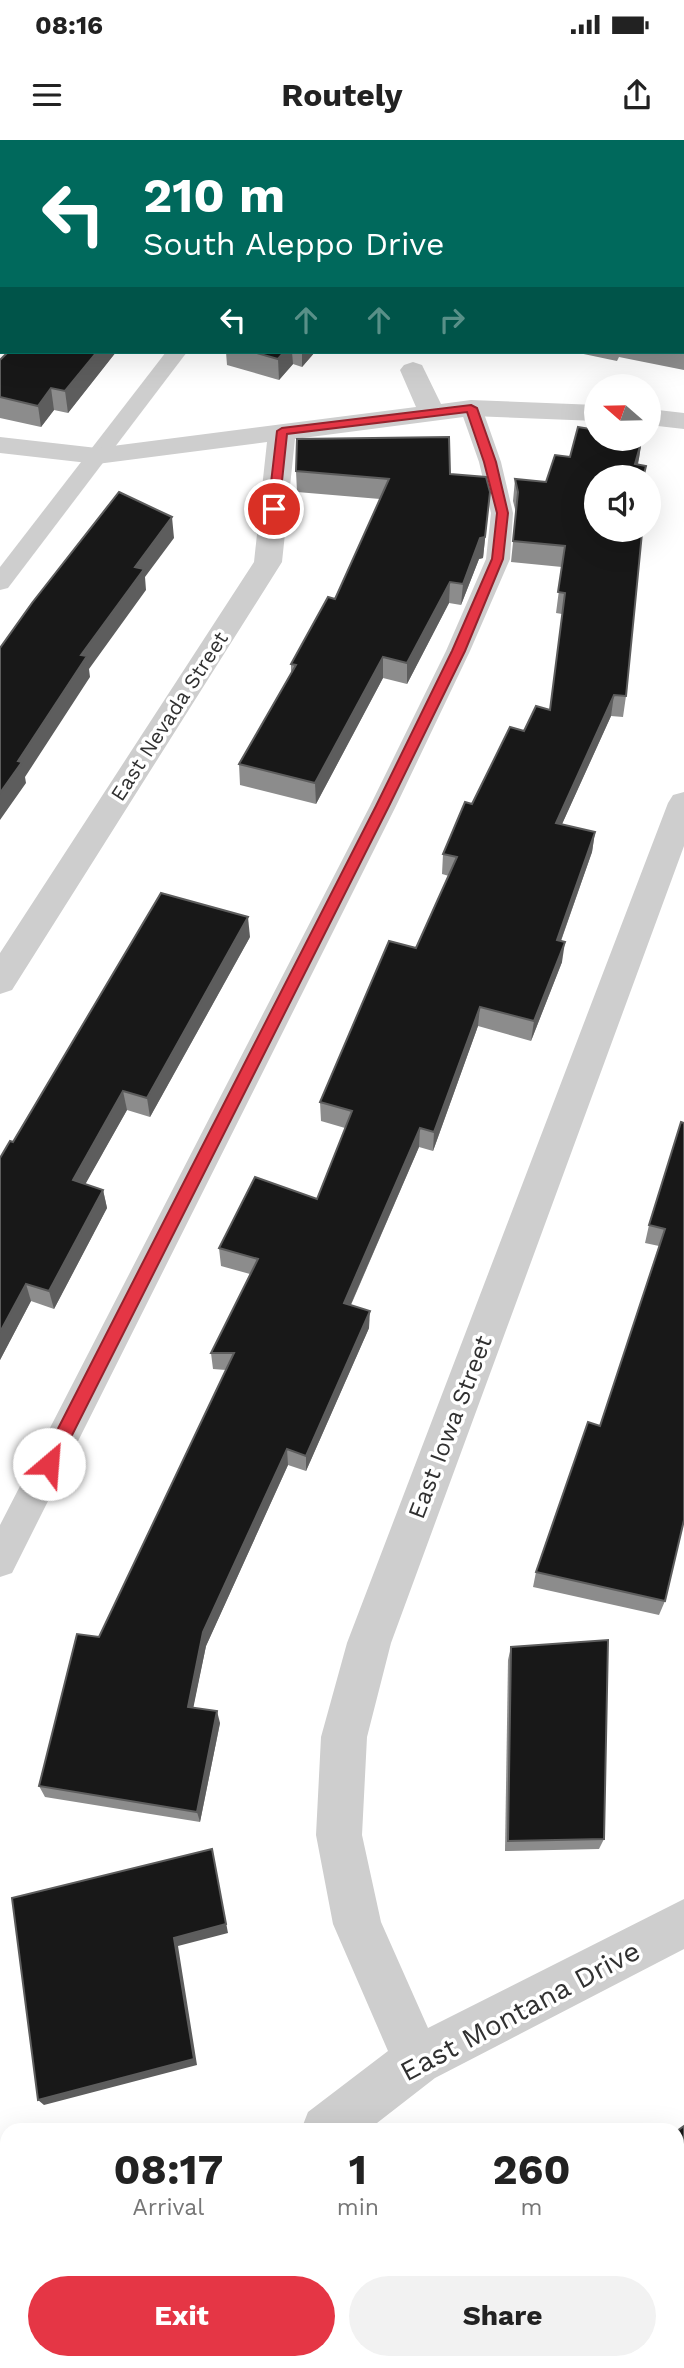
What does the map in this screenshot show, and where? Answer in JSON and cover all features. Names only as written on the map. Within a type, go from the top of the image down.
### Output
[{"type":"street","points":[[413,370],[432,413]]},
{"type":"street","points":[[0,445],[97,456],[471,408],[584,412]]},
{"type":"street","points":[[662,418],[684,421]]},
{"type":"street","name":"East Nevada Street","points":[[0,981],[268,562],[282,431]]},
{"type":"street","name":"East Iowa Street","points":[[417,2060],[357,1924],[340,1835],[344,1737],[369,1643],[684,803]]},
{"type":"street","name":"East Montana Drive","points":[[335,2123],[417,2060],[684,1923]]},
{"type":"lane","points":[[0,583],[175,354]]},
{"type":"lane","points":[[0,1561],[383,806],[458,651],[498,559],[502,513],[490,462],[471,408]]},
{"type":"building","points":[[6,354],[95,354],[65,391],[51,388],[38,406],[0,397],[0,360]]},
{"type":"building","points":[[260,354],[282,354],[278,359]]},
{"type":"building","points":[[578,427],[584,428],[584,452],[638,452],[635,464],[640,465],[584,465],[584,542],[641,542],[626,696],[614,695],[556,823],[595,832],[557,940],[565,942],[534,1021],[480,1007],[434,1132],[420,1128],[344,1303],[370,1311],[306,1456],[287,1449],[203,1632],[188,1707],[217,1711],[197,1812],[39,1786],[77,1634],[99,1637],[234,1353],[211,1353],[258,1259],[219,1248],[255,1177],[317,1199],[352,1111],[320,1102],[389,941],[416,948],[457,857],[443,854],[465,802],[472,804],[510,727],[524,731],[536,706],[550,710],[565,593],[558,592],[565,546],[513,541],[518,492],[515,479],[546,482],[555,455],[570,457]]},
{"type":"building","points":[[449,437],[450,474],[486,477],[490,492],[485,537],[480,538],[463,584],[450,582],[407,663],[383,657],[315,783],[239,764],[296,665],[291,664],[328,597],[335,599],[389,479],[296,471],[297,439]]},
{"type":"building","points":[[119,492],[172,517],[135,567],[144,569],[81,655],[87,656],[0,793],[0,648]]},
{"type":"building","points":[[161,893],[248,917],[147,1098],[123,1091],[73,1180],[103,1190],[49,1291],[26,1284],[0,1332],[0,1158],[10,1141],[13,1142]]},
{"type":"building","points":[[681,1122],[684,1123],[684,1520],[665,1601],[536,1572],[588,1422],[600,1426],[665,1229],[649,1225]]},
{"type":"building","points":[[608,1640],[604,1839],[508,1841],[511,1647]]},
{"type":"building","points":[[212,1849],[226,1924],[174,1938],[194,2059],[38,2100],[12,1898]]},
{"type":"route","points":[[49,1464],[383,806],[458,651],[498,559],[502,513],[490,462],[471,408],[282,431],[274,509]]}]
